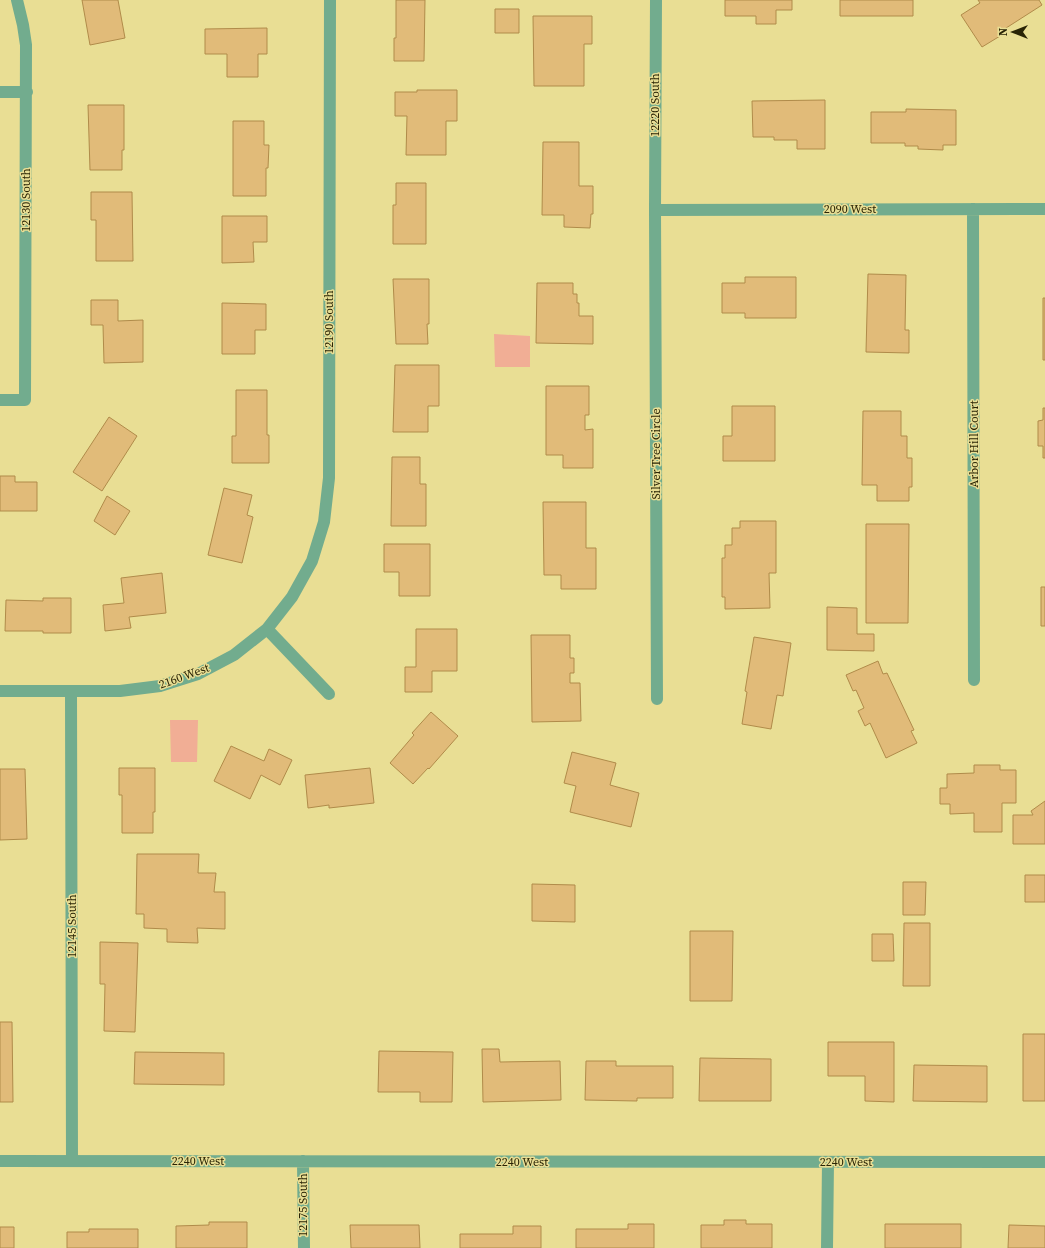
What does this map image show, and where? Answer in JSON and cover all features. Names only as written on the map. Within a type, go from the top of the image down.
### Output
[{"type":"street","name":"12130 South","points":[[0,400],[25,400],[27,92],[24,25],[17,0]]},
{"type":"street","name":"12190 South","points":[[267,629],[292,597],[312,561],[324,522],[329,478],[330,0]]},
{"type":"street","name":"12220 South","points":[[655,210],[656,0]]},
{"type":"street","points":[[0,92],[27,92]]},
{"type":"street","name":"Arbor Hill Court","points":[[973,209],[974,680]]},
{"type":"street","name":"2090 West","points":[[655,210],[1045,209]]},
{"type":"street","name":"Silver Tree Circle","points":[[655,210],[657,699]]},
{"type":"street","points":[[267,629],[329,694]]},
{"type":"street","name":"2160 West","points":[[0,691],[120,690],[160,686],[198,674],[234,655],[267,629]]},
{"type":"street","name":"12145 South","points":[[71,691],[72,1161]]},
{"type":"street","name":"2240 West","points":[[0,1161],[1045,1162]]},
{"type":"street","name":"12175 South","points":[[303,1161],[304,1248]]},
{"type":"street","points":[[827,1248],[828,1162]]},
{"type":"shaded area","points":[[494,334],[530,336],[530,367],[495,367]]},
{"type":"shaded area","points":[[170,720],[198,720],[197,762],[171,762]]},
{"type":"building","points":[[82,0],[118,0],[125,38],[90,45]]},
{"type":"building","points":[[396,0],[425,0],[424,61],[394,61],[394,38],[396,38]]},
{"type":"building","points":[[725,0],[792,0],[792,10],[776,10],[776,24],[756,24],[756,16],[725,16]]},
{"type":"building","points":[[840,0],[913,0],[913,16],[840,16]]},
{"type":"building","points":[[978,0],[1039,0],[1042,5],[1003,30],[1005,33],[982,47],[961,15],[980,3]]},
{"type":"building","points":[[495,9],[519,9],[519,33],[495,33]]},
{"type":"building","points":[[533,16],[592,16],[592,44],[584,44],[584,86],[534,86]]},
{"type":"building","points":[[267,28],[267,54],[258,54],[258,77],[227,77],[227,54],[205,54],[205,29]]},
{"type":"building","points":[[417,90],[457,90],[457,121],[446,121],[446,155],[406,155],[407,116],[395,116],[395,92],[417,92]]},
{"type":"building","points":[[825,100],[825,149],[797,149],[797,140],[774,140],[774,137],[753,137],[752,101]]},
{"type":"building","points":[[88,105],[124,105],[124,150],[122,150],[122,170],[90,170]]},
{"type":"building","points":[[906,109],[956,110],[956,145],[943,145],[943,150],[918,149],[918,146],[905,146],[905,143],[871,143],[871,112],[906,112]]},
{"type":"building","points":[[233,121],[264,121],[264,145],[269,145],[268,168],[266,168],[266,196],[233,196]]},
{"type":"building","points":[[543,142],[579,142],[579,186],[593,186],[593,214],[591,214],[590,228],[564,227],[564,215],[542,215]]},
{"type":"building","points":[[396,183],[426,183],[426,244],[393,244],[393,205],[396,205]]},
{"type":"building","points":[[91,192],[132,192],[133,261],[96,261],[96,220],[91,220]]},
{"type":"building","points":[[222,216],[267,216],[267,242],[253,242],[254,262],[222,263]]},
{"type":"building","points":[[868,274],[906,275],[905,330],[909,330],[909,353],[866,352]]},
{"type":"building","points":[[745,277],[796,277],[796,318],[745,318],[745,313],[722,313],[722,283],[745,283]]},
{"type":"building","points":[[393,279],[429,279],[429,324],[427,324],[428,344],[396,344]]},
{"type":"building","points":[[537,283],[573,283],[573,294],[577,294],[577,303],[579,303],[579,316],[593,316],[593,344],[536,343]]},
{"type":"building","points":[[1043,298],[1045,298],[1045,360],[1043,360]]},
{"type":"building","points":[[91,300],[118,300],[118,321],[143,320],[143,362],[104,363],[103,325],[91,325]]},
{"type":"building","points":[[222,303],[266,304],[266,330],[255,330],[255,354],[222,354]]},
{"type":"building","points":[[395,365],[439,365],[439,406],[428,406],[428,432],[393,432]]},
{"type":"building","points":[[546,386],[589,386],[589,415],[585,415],[585,430],[593,429],[593,468],[563,468],[563,455],[546,455]]},
{"type":"building","points":[[236,390],[267,390],[267,435],[269,435],[269,463],[232,463],[232,436],[236,436]]},
{"type":"building","points":[[732,406],[775,406],[775,461],[723,461],[723,436],[732,436]]},
{"type":"building","points":[[1043,408],[1045,408],[1045,458],[1043,458],[1043,446],[1038,446],[1038,421],[1043,420]]},
{"type":"building","points":[[863,411],[901,411],[901,436],[907,436],[907,458],[912,458],[912,487],[909,487],[909,501],[877,501],[877,485],[862,485]]},
{"type":"building","points":[[109,417],[137,436],[102,491],[73,472]]},
{"type":"building","points":[[392,457],[420,457],[420,484],[426,484],[426,526],[391,526]]},
{"type":"building","points":[[0,476],[15,476],[15,482],[37,482],[37,511],[0,511]]},
{"type":"building","points":[[224,488],[252,495],[247,515],[253,517],[242,563],[208,555]]},
{"type":"building","points":[[107,496],[130,511],[115,535],[94,521]]},
{"type":"building","points":[[543,502],[586,502],[586,548],[596,548],[596,589],[561,589],[561,575],[544,575]]},
{"type":"building","points":[[740,521],[776,521],[776,573],[769,573],[770,608],[725,609],[725,597],[722,597],[722,558],[725,558],[725,545],[732,545],[732,528],[740,528]]},
{"type":"building","points":[[866,524],[909,524],[908,623],[866,623]]},
{"type":"building","points":[[384,544],[430,544],[430,596],[399,596],[399,572],[384,572]]},
{"type":"building","points":[[162,573],[166,613],[129,617],[131,628],[105,631],[103,605],[124,603],[121,578]]},
{"type":"building","points":[[1041,587],[1045,587],[1045,626],[1041,626]]},
{"type":"building","points":[[43,598],[71,598],[71,633],[5,631],[6,600],[43,601]]},
{"type":"building","points":[[827,607],[857,608],[857,634],[874,634],[874,651],[827,650]]},
{"type":"building","points":[[416,629],[457,629],[457,671],[432,671],[432,692],[405,692],[405,667],[416,667]]},
{"type":"building","points":[[531,635],[570,635],[570,658],[574,658],[574,673],[570,673],[570,683],[580,683],[581,721],[532,722]]},
{"type":"building","points":[[754,637],[791,643],[783,696],[777,695],[771,729],[742,724],[747,692],[745,691]]},
{"type":"building","points":[[878,661],[883,674],[887,673],[914,730],[911,731],[917,743],[886,758],[870,723],[865,726],[858,711],[864,708],[856,690],[853,691],[846,675]]},
{"type":"building","points":[[431,712],[458,736],[429,769],[428,768],[413,784],[390,763],[414,735],[412,733]]},
{"type":"building","points":[[231,746],[264,761],[269,749],[292,760],[280,785],[261,775],[250,799],[214,781]]},
{"type":"building","points":[[572,752],[616,763],[610,785],[639,793],[631,827],[570,812],[576,786],[564,783]]},
{"type":"building","points":[[974,765],[1000,765],[1000,770],[1016,770],[1016,803],[1002,803],[1002,832],[974,832],[974,813],[950,814],[950,804],[940,804],[940,788],[947,788],[947,774],[974,773]]},
{"type":"building","points":[[119,768],[155,768],[155,812],[153,812],[153,833],[122,833],[122,795],[119,795]]},
{"type":"building","points":[[370,768],[374,803],[329,808],[329,805],[308,808],[305,775]]},
{"type":"building","points":[[0,769],[25,769],[27,839],[0,840]]},
{"type":"building","points":[[1045,801],[1045,844],[1013,844],[1013,815],[1033,815],[1031,811]]},
{"type":"building","points":[[137,854],[199,854],[198,873],[216,873],[214,892],[225,892],[225,929],[197,928],[198,943],[167,942],[167,929],[144,928],[144,914],[136,914]]},
{"type":"building","points":[[1025,875],[1045,875],[1045,902],[1025,902]]},
{"type":"building","points":[[903,882],[926,882],[925,915],[903,915]]},
{"type":"building","points":[[532,884],[575,885],[575,922],[532,921]]},
{"type":"building","points":[[904,923],[930,923],[930,986],[903,986]]},
{"type":"building","points":[[690,931],[733,931],[732,1001],[690,1001]]},
{"type":"building","points":[[872,934],[893,934],[894,961],[872,961]]},
{"type":"building","points":[[100,942],[138,943],[135,1032],[104,1031],[105,984],[100,984]]},
{"type":"building","points":[[0,1022],[12,1022],[13,1102],[0,1102]]},
{"type":"building","points":[[1023,1034],[1045,1034],[1045,1101],[1023,1101]]},
{"type":"building","points":[[828,1042],[894,1042],[894,1102],[865,1101],[865,1076],[828,1076]]},
{"type":"building","points":[[482,1049],[499,1049],[500,1062],[560,1061],[561,1100],[483,1102]]},
{"type":"building","points":[[379,1051],[453,1052],[452,1102],[420,1102],[420,1092],[378,1092]]},
{"type":"building","points":[[135,1052],[224,1053],[224,1085],[134,1084]]},
{"type":"building","points":[[700,1058],[771,1059],[771,1101],[699,1101]]},
{"type":"building","points":[[586,1061],[616,1061],[616,1066],[673,1066],[673,1098],[637,1098],[637,1101],[585,1100]]},
{"type":"building","points":[[914,1065],[987,1066],[987,1102],[913,1101]]},
{"type":"building","points":[[724,1220],[746,1220],[746,1224],[772,1224],[772,1248],[701,1248],[701,1225],[724,1225]]},
{"type":"building","points":[[209,1222],[247,1222],[247,1248],[176,1248],[176,1226],[209,1225]]},
{"type":"building","points":[[628,1224],[654,1224],[654,1248],[576,1248],[576,1229],[628,1229]]},
{"type":"building","points":[[885,1224],[961,1224],[961,1248],[885,1248]]},
{"type":"building","points":[[350,1225],[419,1225],[420,1248],[351,1248]]},
{"type":"building","points":[[1009,1225],[1045,1226],[1045,1248],[1008,1248]]},
{"type":"building","points":[[513,1226],[541,1226],[541,1248],[460,1248],[460,1234],[513,1234]]},
{"type":"building","points":[[0,1227],[14,1227],[14,1248],[0,1248]]},
{"type":"building","points":[[89,1229],[138,1229],[138,1248],[67,1248],[67,1232],[89,1232]]}]
